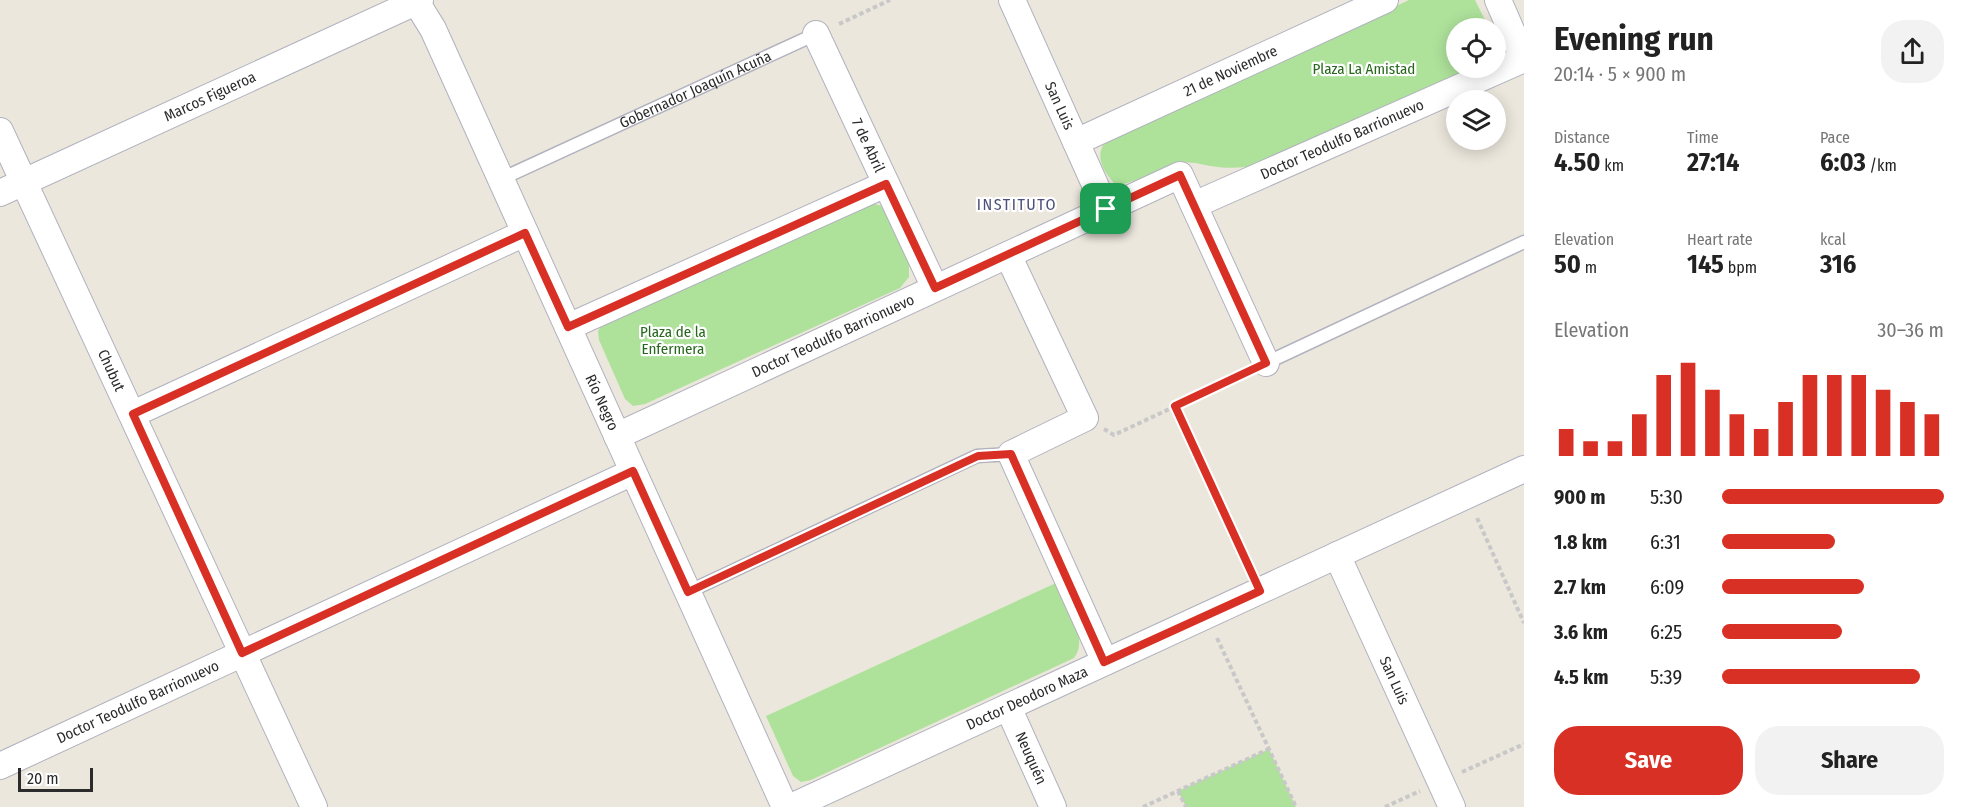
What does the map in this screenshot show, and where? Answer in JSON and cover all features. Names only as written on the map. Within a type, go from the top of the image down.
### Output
[{"type":"street","name":"San Luis","points":[[1012,0],[1106,209]]},
{"type":"street","name":"21 de Noviembre","points":[[1076,142],[1385,0]]},
{"type":"street","points":[[1498,0],[1524,59]]},
{"type":"street","name":"Río Negro","points":[[417,1],[433,29],[785,807]]},
{"type":"street","name":"Marcos Figueroa","points":[[0,193],[417,1]]},
{"type":"street","name":"7 de Abril","points":[[816,34],[935,288]]},
{"type":"street","name":"Doctor Teodulfo Barrionuevo","points":[[617,436],[1180,175],[1194,205],[1524,59]]},
{"type":"street","name":"Chubut","points":[[0,131],[314,807]]},
{"type":"street","points":[[568,327],[886,184]]},
{"type":"street","points":[[1194,205],[1266,363]]},
{"type":"street","points":[[133,414],[525,233]]},
{"type":"street","points":[[1008,255],[1085,418],[1011,454],[1104,662]]},
{"type":"street","name":"Doctor Deodoro Maza","points":[[791,807],[1524,469]]},
{"type":"street","name":"Doctor Teodulfo Barrionuevo","points":[[0,766],[633,471]]},
{"type":"street","name":"San Luis","points":[[1337,555],[1452,807]]},
{"type":"street","name":"Neuquén","points":[[1008,707],[1053,807]]},
{"type":"lane","name":"Gobernador Joaquín Acuña","points":[[501,179],[816,34]]},
{"type":"lane","points":[[1266,363],[1524,242]]},
{"type":"lane","points":[[688,592],[978,456],[1011,454]]},
{"type":"path","points":[[816,34],[891,0]]},
{"type":"path","points":[[1085,418],[1114,435],[1266,363]]},
{"type":"path","points":[[1175,406],[1260,591]]},
{"type":"path","points":[[1467,495],[1524,623]]},
{"type":"path","points":[[1206,615],[1296,807]]},
{"type":"path","points":[[1143,807],[1269,749]]},
{"type":"path","points":[[1179,791],[1186,807]]},
{"type":"green space","name":"Plaza La Amistad","points":[[1409,0],[1475,0],[1484,18],[1446,18],[1446,78],[1448,78],[1260,165],[1229,168],[1182,163],[1116,185],[1104,170],[1100,159],[1105,142]]},
{"type":"green space","name":"Plaza de la Enfermera","points":[[868,202],[882,206],[909,261],[909,277],[900,288],[645,404],[633,406],[625,399],[599,340],[598,331],[604,321]]},
{"type":"green space","points":[[1056,583],[1078,631],[1078,650],[1074,658],[811,780],[801,782],[793,776],[766,716]]},
{"type":"green space","points":[[1269,749],[1296,807],[1186,807],[1178,791]]},
{"type":"district","name":"INSTITUTO","points":[[1017,204]]},
{"type":"route","points":[[1180,175],[1266,363],[1175,406],[1260,591],[1104,662],[1011,454],[978,456],[688,592],[633,471],[242,653],[133,414],[525,233],[568,327],[886,184],[935,288],[1106,209],[1180,175]]}]
